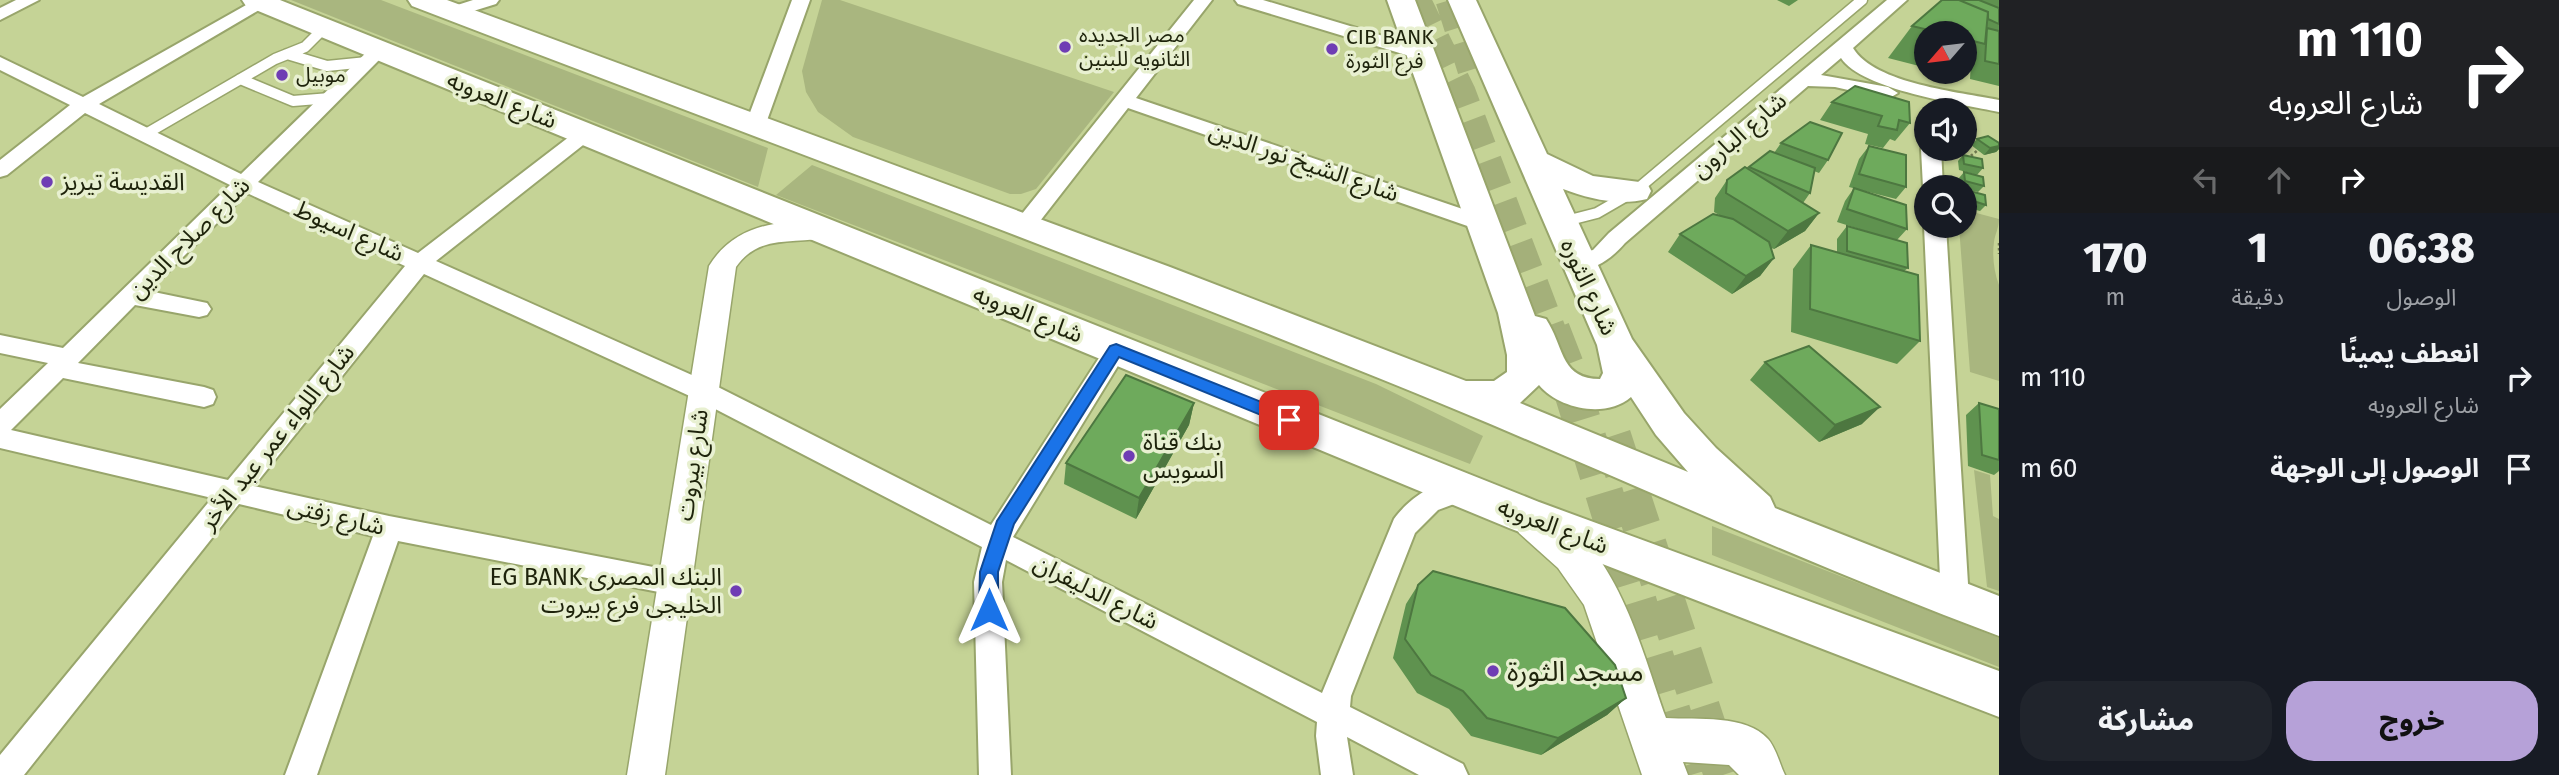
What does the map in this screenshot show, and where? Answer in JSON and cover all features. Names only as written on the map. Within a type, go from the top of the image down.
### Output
[{"type":"highway","points":[[1401,0],[1516,313],[1527,361],[1522,381],[1502,395],[1483,398],[1461,396]]},
{"type":"highway","name":"شارع الثوره","points":[[1462,0],[1616,345],[1644,390],[1685,442],[1729,487],[1781,532]]},
{"type":"highway","name":"شارع العروبه","points":[[259,1],[323,29],[372,56],[585,134],[1461,490],[1999,694]]},
{"type":"highway","points":[[438,6],[1025,225],[1461,396],[1781,532],[1999,616]]},
{"type":"highway","points":[[1533,160],[1584,186],[1610,191],[1634,191]]},
{"type":"highway","points":[[1516,313],[1538,335],[1551,372],[1562,383],[1578,391],[1602,394],[1619,385],[1622,375],[1616,358],[1616,345]]},
{"type":"main road","points":[[1524,515],[1560,542],[1596,587],[1608,612],[1659,757],[1736,744],[1753,755],[1762,775]]},
{"type":"street","points":[[0,15],[30,0]]},
{"type":"street","points":[[438,6],[490,0]]},
{"type":"street","points":[[755,126],[801,0]]},
{"type":"street","points":[[1025,225],[1203,0]]},
{"type":"street","points":[[1244,0],[1423,54]]},
{"type":"street","name":"شارع البارون","points":[[1577,262],[1600,256],[1616,238],[1898,0]]},
{"type":"street","points":[[0,170],[83,105],[259,1]]},
{"type":"street","points":[[1843,46],[1852,62],[1879,77],[1999,106]]},
{"type":"street","name":"شارع صلاح الدين","points":[[0,425],[372,56]]},
{"type":"street","name":"شارع اسيوط","points":[[0,63],[244,184],[703,391]]},
{"type":"street","points":[[1803,80],[1841,82],[1914,100]]},
{"type":"street","name":"شارع الشيخ نور الدين","points":[[1124,100],[1484,224]]},
{"type":"street","points":[[1977,115],[1999,119]]},
{"type":"street","name":"شارع اللواء عمر عبد الأخر","points":[[4,775],[420,263],[585,134]]},
{"type":"street","name":"شارع بيروت","points":[[646,775],[722,273],[727,259],[739,246],[768,234],[790,230],[822,230]]},
{"type":"street","points":[[1936,238],[1955,600]]},
{"type":"street","points":[[131,296],[199,309]]},
{"type":"street","points":[[0,344],[63,363],[204,397]]},
{"type":"street","points":[[995,775],[988,582],[997,542],[1017,502],[1116,350]]},
{"type":"street","name":"شارع الدليفران","points":[[703,391],[1452,775]]},
{"type":"street","name":"شارع زفتى","points":[[0,438],[389,528],[674,583]]},
{"type":"street","points":[[1337,775],[1331,737],[1332,713],[1338,688],[1404,527],[1413,515],[1430,501],[1461,490]]},
{"type":"street","points":[[301,775],[389,528]]},
{"type":"lane","name":"شارع البارون","points":[[1560,222],[1597,213],[1634,191],[1862,0]]},
{"type":"lane","points":[[144,135],[240,79],[305,47],[323,29]]},
{"type":"lane","points":[[287,54],[327,66],[372,56]]},
{"type":"lane","points":[[240,79],[293,101],[330,98]]},
{"type":"path","points":[[1967,163],[1967,158],[1978,150]]},
{"type":"path","points":[[1999,243],[1999,254]]},
{"type":"green space","points":[[291,0],[381,0],[768,148],[758,187]]},
{"type":"green space","points":[[822,0],[840,0],[1114,92],[1036,189],[1010,194],[853,137],[818,112],[806,92],[802,71]]},
{"type":"green space","points":[[812,165],[1376,384],[1483,436],[1470,464],[776,195]]},
{"type":"green space","points":[[1977,213],[1999,219],[1993,253],[1999,285],[1999,381],[1970,372],[1960,238],[1977,238]]},
{"type":"green space","points":[[1974,470],[1990,475],[1993,516],[1999,519],[1999,591],[1987,587]]},
{"type":"green space","points":[[1712,526],[1999,638],[1999,667],[1712,555]]},
{"type":"building","points":[[1942,0],[1959,0],[1988,12],[1985,44],[1978,42],[1978,21],[1918,21]]},
{"type":"building","points":[[1959,0],[1979,0],[1999,8],[1999,24],[1988,19],[1988,12]]},
{"type":"building","points":[[1987,28],[1999,31],[1999,64],[1985,61]]},
{"type":"building","points":[[1855,86],[1909,102],[1910,123],[1899,120],[1897,130],[1878,126],[1882,116],[1832,102]]},
{"type":"building","points":[[1810,122],[1842,133],[1828,160],[1781,143]]},
{"type":"building","points":[[1988,136],[1999,143],[1999,146],[1990,148],[1977,139]]},
{"type":"building","points":[[1869,146],[1906,155],[1906,187],[1859,174]]},
{"type":"building","points":[[1770,151],[1815,168],[1810,193],[1749,167]]},
{"type":"building","points":[[1982,159],[1983,168],[1964,164],[1964,161]]},
{"type":"building","points":[[1745,167],[1819,213],[1788,231],[1726,193],[1727,180]]},
{"type":"building","points":[[1977,175],[1983,177],[1984,186],[1977,184]]},
{"type":"building","points":[[1854,188],[1906,205],[1907,229],[1847,209]]},
{"type":"building","points":[[1977,193],[1985,195],[1986,205],[1977,202]]},
{"type":"building","points":[[1713,214],[1733,219],[1769,242],[1774,258],[1746,276],[1680,234]]},
{"type":"building","points":[[1847,226],[1907,243],[1908,268],[1847,251]]},
{"type":"building","points":[[1811,245],[1918,275],[1920,341],[1810,309]]},
{"type":"building","points":[[1809,346],[1880,407],[1835,425],[1765,362]]},
{"type":"building","points":[[1126,375],[1194,403],[1139,498],[1066,463]]},
{"type":"building","points":[[1979,403],[1999,409],[1999,460],[1982,455]]},
{"type":"building","name":"مسجد الثورة","points":[[1433,571],[1565,608],[1615,665],[1626,698],[1558,738],[1487,718],[1463,691],[1431,675],[1405,639],[1418,585]]},
{"type":"tunnel","points":[[1416,0],[1461,92],[1552,332]]},
{"type":"tunnel","points":[[1450,0],[1473,73]]},
{"type":"tunnel","points":[[1551,330],[1565,366],[1691,775]]},
{"type":"tunnel","points":[[1612,436],[1723,775]]},
{"type":"place","name":"مصر الجديده الثانويه للبنين","points":[[1065,47]]},
{"type":"place","name":"CIB BANK فرع الثورة","points":[[1332,49]]},
{"type":"place","name":"موبيل","points":[[282,75]]},
{"type":"place","name":"القديسة تيريز","points":[[47,182]]},
{"type":"place","name":"بنك قناة السويس","points":[[1129,456]]},
{"type":"place","name":"EG BANK البنك المصرى الخليجى فرع بيروت","points":[[736,591]]},
{"type":"place","name":"مسجد الثورة","points":[[1493,671]]},
{"type":"route","points":[[989,610],[989,572],[1001,531],[1116,350],[1289,420]]}]
